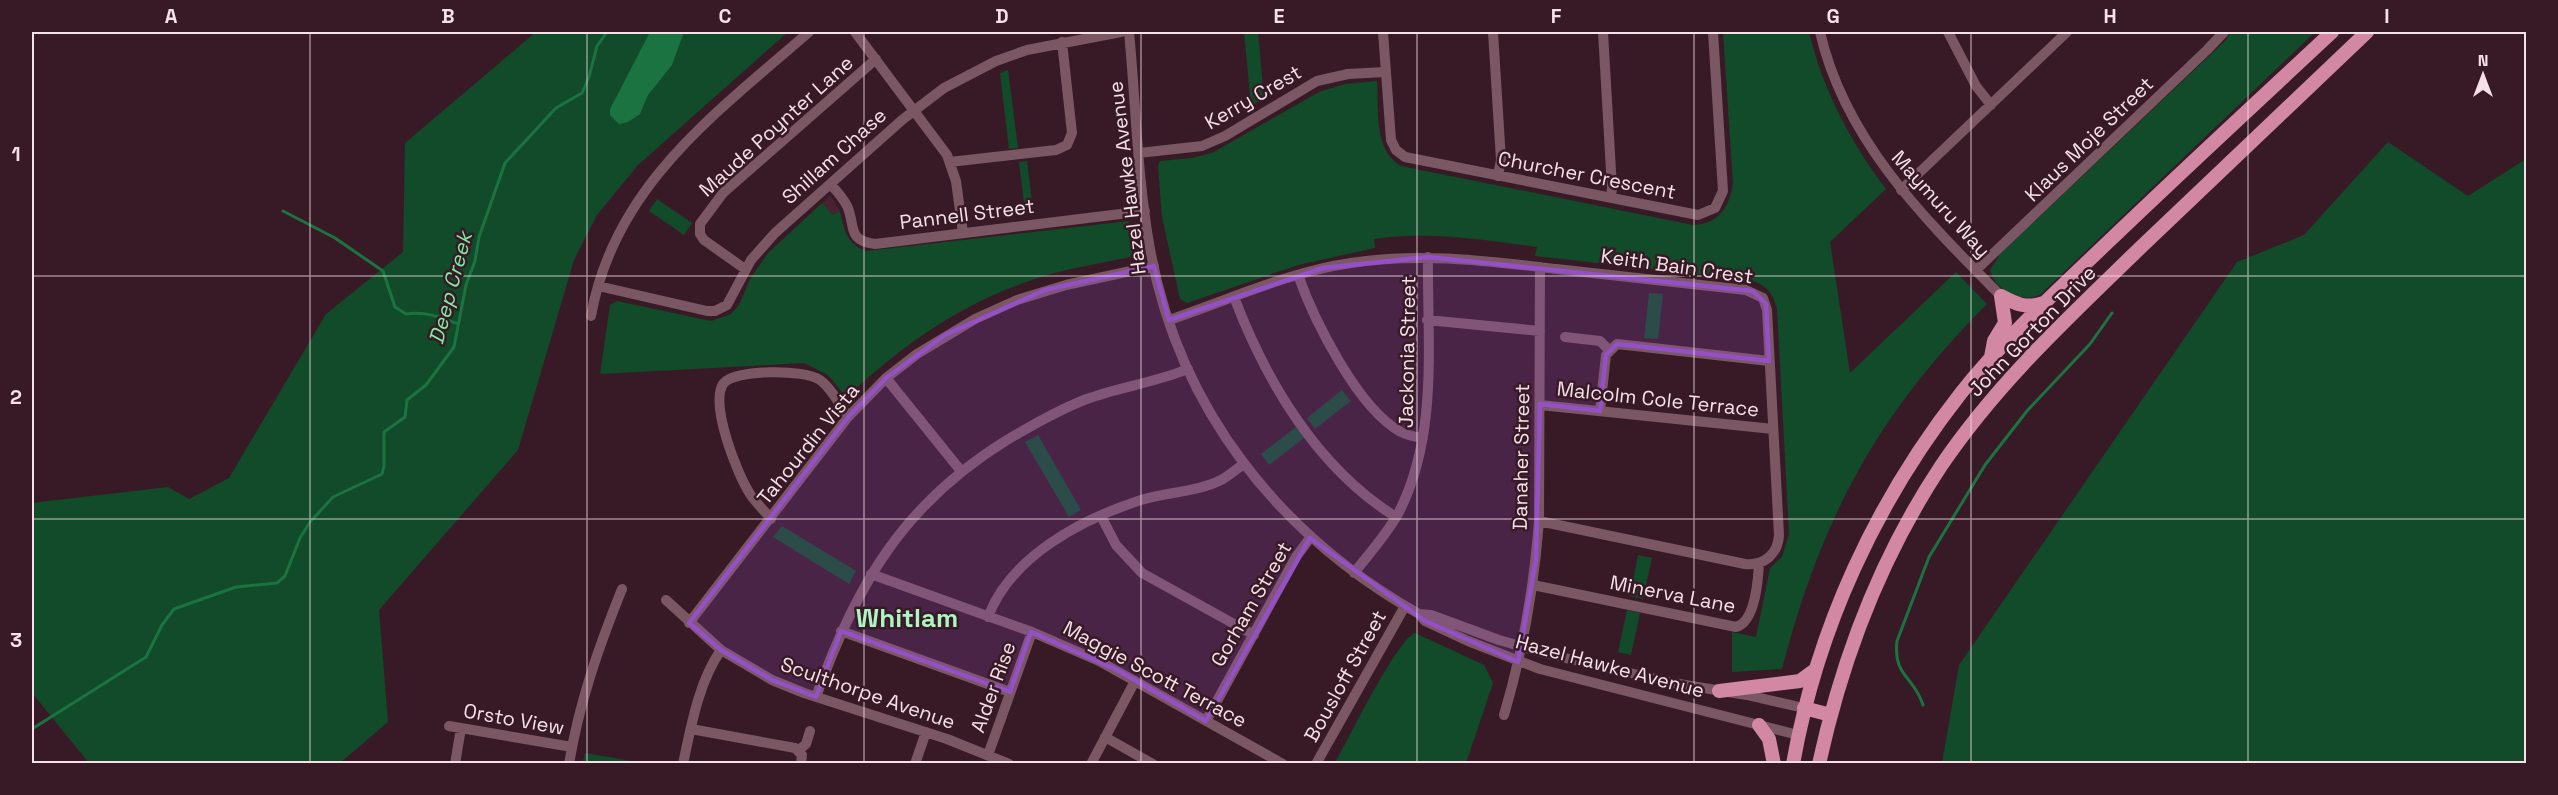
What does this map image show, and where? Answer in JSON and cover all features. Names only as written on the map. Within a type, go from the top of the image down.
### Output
[{"type":"main road","name":"John Gorton Drive","points":[[1793,764],[1804,708],[1815,670],[1847,584],[1887,505],[1927,440],[1992,357],[2043,303],[2332,32]]},
{"type":"main road","name":"John Gorton Drive","points":[[1819,764],[1831,715],[1865,613],[1885,566],[1941,466],[1980,413],[2058,327],[2367,32]]},
{"type":"main road","points":[[2001,296],[2024,306],[2032,307],[2043,303]]},
{"type":"main road","points":[[1992,357],[1994,341],[2005,323],[2001,296]]},
{"type":"main road","points":[[1719,691],[1800,681],[1815,670]]},
{"type":"main road","points":[[1804,708],[1831,715]]},
{"type":"main road","points":[[1759,725],[1769,740],[1774,764]]},
{"type":"main road","points":[[1798,735],[1824,741]]},
{"type":"street","points":[[591,316],[598,286],[624,224],[660,170],[701,127],[809,32]]},
{"type":"street","points":[[855,32],[936,138],[950,162],[956,181],[963,233]]},
{"type":"street","name":"Shillam Chase","points":[[598,286],[715,311],[727,305],[745,269],[758,250],[775,233],[915,110],[944,88],[974,72],[1027,50],[1121,32]]},
{"type":"street","name":"Hazel Hawke Avenue","points":[[1129,32],[1145,211],[1154,266],[1168,320],[1188,369],[1217,424],[1244,464],[1274,501],[1310,538],[1354,573],[1438,627],[1518,662],[1798,735]]},
{"type":"street","name":"Churcher Crescent","points":[[1383,32],[1391,141],[1400,153],[1413,160],[1698,215],[1715,208],[1720,200],[1723,186],[1713,32]]},
{"type":"street","points":[[1493,32],[1501,160],[1498,176]]},
{"type":"street","points":[[1603,32],[1611,198]]},
{"type":"street","name":"Maymuru Way","points":[[1820,32],[1832,70],[1852,117],[1875,156],[1901,190],[2001,296]]},
{"type":"street","points":[[1948,32],[1976,86],[1991,105]]},
{"type":"street","points":[[1901,190],[2067,32]]},
{"type":"street","name":"Klaus Moje Street","points":[[1976,270],[2224,32]]},
{"type":"street","points":[[950,162],[1056,150],[1067,145],[1072,133],[1062,42]]},
{"type":"street","name":"Maude Poynter Lane","points":[[745,269],[704,240],[700,234],[700,224],[723,193],[876,59]]},
{"type":"street","name":"Kerry Crest","points":[[1139,153],[1202,146],[1225,136],[1317,81],[1348,74],[1385,72]]},
{"type":"street","name":"Pannell Street","points":[[830,184],[847,205],[853,232],[865,243],[874,244],[1145,211]]},
{"type":"street","name":"Keith Bain Crest","points":[[1168,320],[1299,275],[1348,263],[1428,256],[1753,291],[1763,298],[1766,304],[1779,540],[1770,556],[1759,564]]},
{"type":"street","name":"Jackonia Street","points":[[1354,573],[1396,517],[1414,477],[1427,409],[1428,256]]},
{"type":"street","name":"Tahourdin Vista","points":[[689,623],[848,417],[886,378],[945,335],[997,308],[1055,288],[1154,266]]},
{"type":"street","name":"Danaher Street","points":[[1504,714],[1522,646],[1533,585],[1539,521],[1540,267]]},
{"type":"street","points":[[1299,275],[1319,325],[1350,377],[1392,426],[1403,434],[1423,438]]},
{"type":"street","points":[[1234,297],[1267,372],[1303,427],[1348,478],[1396,517]]},
{"type":"street","points":[[1427,320],[1540,331]]},
{"type":"street","points":[[1565,337],[1600,341],[1609,350]]},
{"type":"street","points":[[1600,411],[1605,362],[1609,350],[1617,344],[1769,361]]},
{"type":"street","points":[[816,697],[841,631],[855,601],[872,574],[906,526],[931,498],[961,471],[1052,414],[1109,392],[1188,369]]},
{"type":"street","points":[[771,519],[749,492],[728,445],[720,395],[724,383],[737,375],[800,372],[811,374],[825,385],[848,417]]},
{"type":"street","points":[[886,378],[961,471]]},
{"type":"street","name":"Malcolm Cole Terrace","points":[[1540,405],[1773,429]]},
{"type":"street","points":[[988,617],[999,593],[1021,569],[1064,536],[1101,516],[1143,500],[1221,480],[1244,464]]},
{"type":"street","points":[[1101,516],[1116,545],[1142,573],[1254,634]]},
{"type":"street","points":[[1539,521],[1745,564],[1759,564]]},
{"type":"street","name":"Gorham Street","points":[[1206,721],[1296,557],[1310,538]]},
{"type":"street","name":"Minerva Lane","points":[[1533,585],[1736,627],[1744,625],[1749,618],[1759,564]]},
{"type":"street","name":"Maggie Scott Terrace","points":[[872,574],[1032,632],[1099,661],[1206,721],[1269,760],[1283,764]]},
{"type":"street","points":[[569,764],[589,680],[622,589]]},
{"type":"street","name":"Sculthorpe Avenue","points":[[666,600],[721,650],[772,680],[816,697],[926,732],[1009,764]]},
{"type":"street","name":"Bousloff Street","points":[[1316,764],[1405,606]]},
{"type":"street","name":"Hazel Hawke Avenue","points":[[1419,614],[1431,615],[1522,646],[1673,683],[1804,708]]},
{"type":"street","points":[[841,631],[1010,692]]},
{"type":"street","name":"Alder Rise","points":[[988,755],[1032,632]]},
{"type":"street","points":[[683,764],[691,729],[711,668],[721,650]]},
{"type":"street","points":[[1091,764],[1135,681]]},
{"type":"street","name":"Orsto View","points":[[449,726],[572,747]]},
{"type":"street","points":[[455,764],[461,728]]},
{"type":"street","points":[[691,729],[799,750]]},
{"type":"street","points":[[799,750],[806,744],[810,731]]},
{"type":"street","points":[[915,764],[926,732]]},
{"type":"street","points":[[1105,737],[1154,764]]},
{"type":"street","points":[[799,750],[802,756],[801,764]]},
{"type":"highlighted area","points":[[1428,257],[1753,291],[1766,304],[1769,361],[1617,344],[1606,355],[1600,411],[1540,404],[1536,559],[1518,662],[1425,621],[1310,538],[1206,721],[1117,670],[1031,632],[1010,692],[841,631],[816,697],[772,680],[721,650],[689,623],[848,417],[886,378],[945,335],[1045,290],[1154,266],[1169,320],[1323,268]]},
{"type":"shaded area","points":[[536,32],[788,32],[638,165],[597,215],[574,260],[518,450],[379,610],[388,722],[340,763],[89,763],[32,693],[32,503],[168,487],[189,499],[229,478],[326,314],[403,252],[405,143]]},
{"type":"shaded area","points":[[650,32],[684,32],[672,65],[648,95],[640,114],[628,122],[619,124],[610,115],[610,109]]},
{"type":"shaded area","points":[[1244,32],[1258,32],[1264,98],[1251,106]]},
{"type":"shaded area","points":[[1723,32],[1809,32],[1822,74],[1839,114],[1886,189],[1830,242],[1850,373],[1956,272],[1987,304],[1948,345],[1914,386],[1884,428],[1858,472],[1815,564],[1797,615],[1782,669],[1732,672],[1732,632],[1756,637],[1770,568],[1782,557],[1789,534],[1777,309],[1771,294],[1764,287],[1749,280],[1535,256],[1537,247],[1456,237],[1415,236],[1374,239],[1375,248],[1298,265],[1187,303],[1180,299],[1162,217],[1158,166],[1160,161],[1192,158],[1212,153],[1319,92],[1345,84],[1377,81],[1379,128],[1382,139],[1392,159],[1401,166],[1693,225],[1702,224],[1716,218],[1721,213],[1729,200],[1733,184]]},
{"type":"shaded area","points":[[2230,32],[2315,32],[2041,294],[2034,297],[2018,297],[1997,284],[1990,270],[2001,253],[2226,40]]},
{"type":"shaded area","points":[[1008,70],[1018,148],[1009,149],[1000,73]]},
{"type":"shaded area","points":[[2388,142],[2468,196],[2526,159],[2526,763],[1942,763],[1959,665],[2237,262],[2304,235]]},
{"type":"shaded area","points":[[1027,161],[1033,210],[1025,211],[1019,162]]},
{"type":"shaded area","points":[[830,195],[840,211],[833,215],[822,203]]},
{"type":"shaded area","points":[[657,199],[692,223],[684,235],[649,211]]},
{"type":"shaded area","points":[[822,203],[833,215],[840,211],[850,240],[866,251],[1129,221],[1134,250],[1130,257],[1044,276],[982,300],[913,342],[851,393],[842,392],[828,375],[804,363],[600,374],[610,305],[617,301],[711,321],[731,314],[739,305],[750,279],[768,253]]},
{"type":"shaded area","points":[[1649,293],[1663,294],[1658,339],[1644,338]]},
{"type":"shaded area","points":[[1342,390],[1351,401],[1315,429],[1307,418]]},
{"type":"shaded area","points":[[1296,427],[1304,438],[1269,465],[1261,454]]},
{"type":"shaded area","points":[[1038,435],[1081,510],[1069,517],[1025,442]]},
{"type":"shaded area","points":[[782,526],[856,571],[849,584],[773,537]]},
{"type":"shaded area","points":[[1638,555],[1652,558],[1643,599],[1630,596]]},
{"type":"shaded area","points":[[1627,610],[1640,613],[1631,655],[1618,652]]},
{"type":"shaded area","points":[[1415,633],[1484,665],[1493,683],[1466,763],[1335,763],[1385,671],[1407,639]]},
{"type":"shaded area","points":[[585,753],[643,763],[583,763]]},
{"type":"waterway","name":"Deep Creek","points":[[32,729],[146,657],[162,625],[174,609],[236,587],[277,583],[285,576],[300,538],[310,522],[333,497],[382,474],[384,432],[405,417],[407,400],[426,385],[454,347],[466,285],[475,261],[479,237],[505,163],[556,108],[582,93],[589,77],[597,46],[607,32]]},
{"type":"waterway","points":[[283,211],[335,238],[383,271],[395,307],[406,314],[426,314],[458,324]]},
{"type":"waterway","points":[[1923,705],[1898,662],[1897,641],[1929,557],[1985,465],[2027,411],[2090,344],[2112,313]]},
{"type":"district","name":"Whitlam","points":[[907,618]]}]
